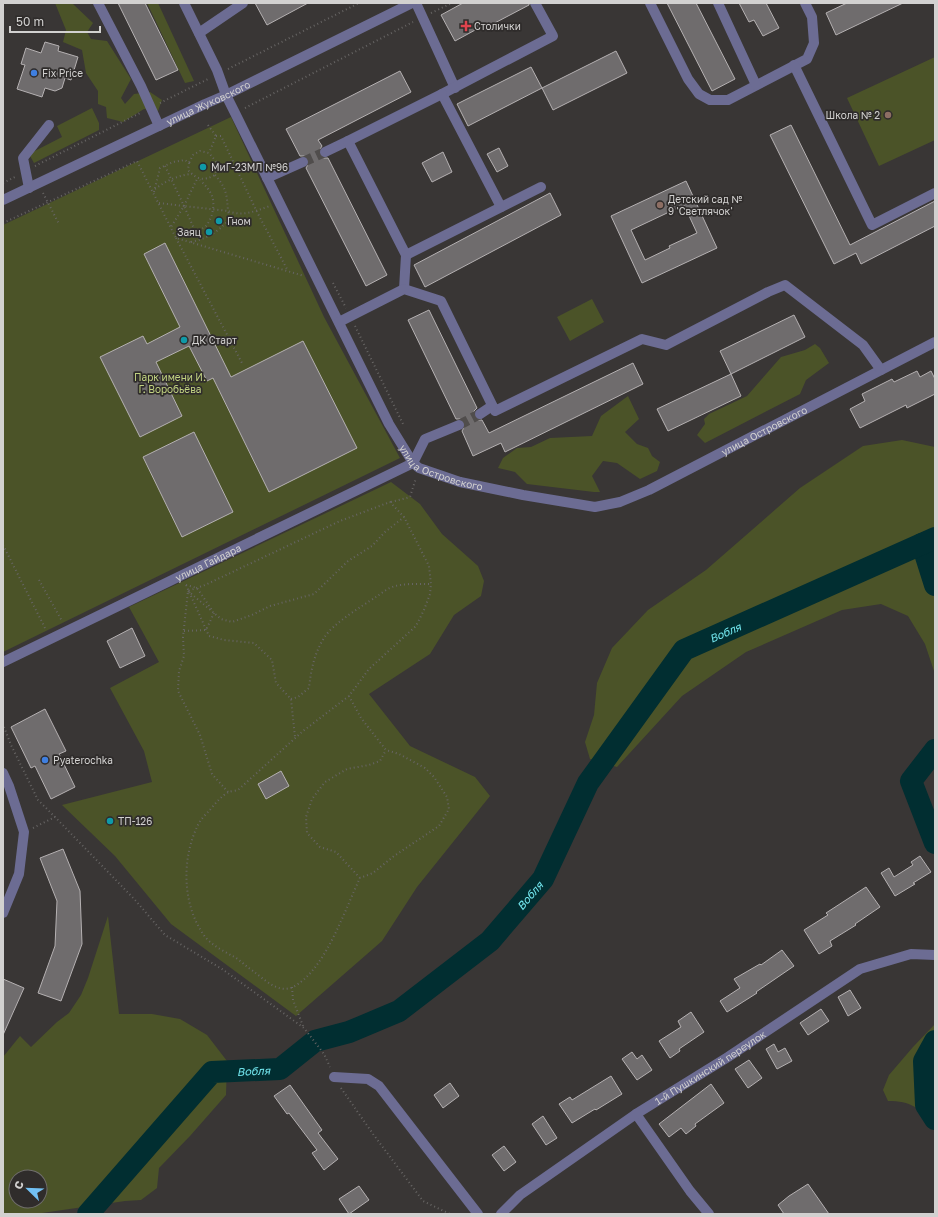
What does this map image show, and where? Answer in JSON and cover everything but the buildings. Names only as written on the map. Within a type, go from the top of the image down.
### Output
[{"type":"street","points":[[98,3],[141,86],[159,126]]},
{"type":"street","name":"улица Островского","points":[[184,3],[219,74],[226,95],[389,424],[416,465],[460,482],[523,495],[595,507],[620,502],[649,490],[935,342]]},
{"type":"street","points":[[199,33],[243,3]]},
{"type":"street","name":"улица Жуковского","points":[[3,200],[226,95],[412,3]]},
{"type":"street","points":[[416,3],[455,88]]},
{"type":"street","points":[[325,152],[455,88],[553,36],[535,3]]},
{"type":"street","points":[[650,3],[688,79],[699,94],[710,100],[728,100],[806,59],[814,43],[812,17],[805,3]]},
{"type":"street","points":[[718,3],[756,86]]},
{"type":"street","points":[[794,65],[872,225],[935,193]]},
{"type":"street","points":[[442,94],[501,207]]},
{"type":"street","points":[[29,188],[23,158],[50,125]]},
{"type":"street","points":[[348,141],[406,255],[404,289]]},
{"type":"street","points":[[267,178],[303,162]]},
{"type":"street","points":[[406,255],[541,187]]},
{"type":"street","points":[[339,322],[404,289],[441,301],[495,411],[642,339],[666,345],[768,292],[785,285],[863,345],[881,370]]},
{"type":"street","points":[[480,414],[492,406]]},
{"type":"street","points":[[416,465],[425,439],[459,425]]},
{"type":"street","name":"улица Гайдара","points":[[3,662],[50,638],[416,465]]},
{"type":"street","points":[[3,773],[9,786],[24,832],[19,874],[3,913]]},
{"type":"street","name":"1-й Пушкинский переулок","points":[[501,1214],[520,1195],[636,1114],[728,1057],[860,969],[911,954],[935,955]]},
{"type":"street","points":[[334,1077],[368,1079],[379,1086],[478,1214]]},
{"type":"street","points":[[636,1114],[690,1191],[709,1214]]},
{"type":"path","points":[[3,183],[359,3]]},
{"type":"path","points":[[245,108],[452,3]]},
{"type":"path","points":[[208,125],[216,136],[221,136],[256,210],[288,271]]},
{"type":"path","points":[[209,153],[216,136]]},
{"type":"path","points":[[195,232],[206,226],[211,218],[214,199],[208,188],[188,170],[189,163],[194,155],[200,151],[209,153],[218,164],[215,175],[209,178],[199,179]]},
{"type":"path","points":[[154,194],[160,168],[172,162],[184,160],[189,163]]},
{"type":"path","points":[[3,224],[137,161],[243,365]]},
{"type":"path","points":[[165,166],[199,240]]},
{"type":"path","points":[[155,189],[172,179],[183,175],[192,174]]},
{"type":"path","points":[[190,242],[207,238],[218,231],[230,218],[226,191],[221,181],[215,175]]},
{"type":"path","points":[[171,228],[199,179]]},
{"type":"path","points":[[43,193],[59,224]]},
{"type":"path","points":[[159,203],[228,210],[235,214],[248,213],[272,205]]},
{"type":"path","points":[[176,238],[305,276]]},
{"type":"path","points":[[188,591],[198,588],[340,521],[390,502],[410,497],[416,465]]},
{"type":"path","points":[[349,696],[361,718],[386,750],[399,754],[425,768],[434,777],[447,797],[449,809],[439,826],[394,856],[373,873],[360,878],[325,954],[301,982],[292,987],[283,989],[274,986],[236,958],[218,948],[207,938],[194,919],[188,896],[186,876],[189,850],[198,824],[228,792],[238,790],[295,738],[349,696],[370,669],[416,626],[430,594],[431,584],[429,566],[404,517],[390,502]]},
{"type":"path","points":[[188,591],[221,619],[232,622],[252,615],[270,606],[314,594],[348,561],[372,546],[385,532],[404,517]]},
{"type":"path","points":[[3,545],[50,638]]},
{"type":"path","points":[[39,580],[67,630]]},
{"type":"path","points":[[291,700],[298,697],[309,688],[315,654],[325,637],[340,622],[360,607],[391,588],[410,584],[431,584]]},
{"type":"path","points":[[186,585],[198,588],[214,613]]},
{"type":"path","points":[[188,591],[209,636],[224,640],[254,644],[272,660],[276,683],[291,700],[295,738]]},
{"type":"path","points":[[188,591],[184,631],[184,656],[179,671],[178,691],[200,735],[212,774],[228,792]]},
{"type":"path","points":[[206,630],[214,613]]},
{"type":"path","points":[[184,631],[206,630]]},
{"type":"path","points":[[4,727],[11,745],[38,800],[136,901],[165,934],[222,969],[304,1028]]},
{"type":"path","points":[[360,878],[336,852],[320,847],[307,833],[306,817],[312,799],[325,782],[346,769],[370,765],[380,761],[386,750]]},
{"type":"path","points":[[24,832],[55,817]]},
{"type":"path","points":[[292,987],[293,1000],[304,1028],[324,1054],[334,1077],[373,1134],[424,1201],[450,1214]]},
{"type":"green space","points":[[55,3],[73,4],[93,23],[87,32],[91,39],[107,41],[131,79],[121,98],[125,104],[134,94],[150,92],[162,100],[158,111],[144,109],[123,122],[107,118],[106,107],[98,104],[98,91],[86,73],[82,50],[63,42],[66,30]]},
{"type":"green space","points":[[147,3],[158,3],[194,81],[185,83]]},
{"type":"green space","points":[[935,57],[935,140],[879,166],[847,98]]},
{"type":"green space","points":[[92,108],[99,123],[99,130],[34,163],[29,154],[62,137],[57,126]]},
{"type":"green space","name":"Парк имени И. Г. Воробьёва","points":[[231,117],[324,317],[400,458],[3,652],[3,225]]},
{"type":"green space","points":[[592,299],[604,322],[570,341],[557,317]]},
{"type":"green space","points":[[815,344],[820,348],[829,363],[806,380],[800,394],[705,443],[697,435],[705,424],[704,419],[709,414],[747,396],[781,357],[805,350]]},
{"type":"green space","points":[[628,396],[639,419],[625,432],[637,444],[648,448],[652,456],[660,462],[657,471],[640,479],[617,463],[603,461],[592,476],[600,492],[594,492],[527,484],[515,472],[498,468],[503,458],[517,448],[531,447],[550,438],[592,436],[601,416]]},
{"type":"green space","points":[[902,440],[935,447],[935,674],[925,644],[908,616],[881,604],[842,610],[746,652],[682,696],[617,767],[590,759],[585,742],[594,715],[597,683],[612,648],[648,610],[706,570],[800,488],[863,446]]},
{"type":"green space","points":[[391,482],[420,504],[442,534],[478,566],[484,581],[481,596],[454,615],[430,654],[369,694],[410,746],[475,777],[490,796],[417,887],[382,941],[296,1016],[171,924],[115,856],[62,805],[152,782],[144,751],[110,688],[159,662],[129,607]]},
{"type":"green space","points":[[108,916],[119,1014],[152,1014],[180,1019],[207,1035],[227,1061],[226,1095],[190,1136],[159,1168],[157,1188],[141,1200],[35,1214],[3,1214],[3,1057],[20,1036],[31,1047],[57,1022],[69,1013],[81,995]]},
{"type":"green space","points":[[935,1024],[935,1124],[914,1106],[903,1102],[888,1101],[883,1090],[889,1075]]},
{"type":"waterway","name":"Вобля","points":[[88,1214],[212,1072],[280,1069],[315,1041],[349,1032],[399,1011],[490,941],[543,879],[588,783],[684,650],[935,538]]},
{"type":"waterway","points":[[922,544],[935,585]]},
{"type":"waterway","points":[[935,750],[911,781],[935,843]]},
{"type":"waterway","points":[[935,1041],[924,1061],[926,1105],[935,1119]]},
{"type":"tunnel","points":[[303,162],[325,152]]},
{"type":"tunnel","points":[[459,425],[480,414]]},
{"type":"place","name":"Столички","points":[[466,26]]},
{"type":"place","name":"Fix Price","points":[[34,73]]},
{"type":"place","name":"Школа № 2","points":[[888,115]]},
{"type":"place","name":"МиГ-23МЛ №96","points":[[203,167]]},
{"type":"place","name":"Детский сад № 9 'Светлячок'","points":[[660,205]]},
{"type":"place","name":"Гном","points":[[219,221]]},
{"type":"place","name":"Заяц","points":[[209,232]]},
{"type":"place","name":"ДК Старт","points":[[184,340]]},
{"type":"place","name":"Pyaterochka","points":[[45,760]]},
{"type":"place","name":"ТП-126","points":[[110,821]]}]
